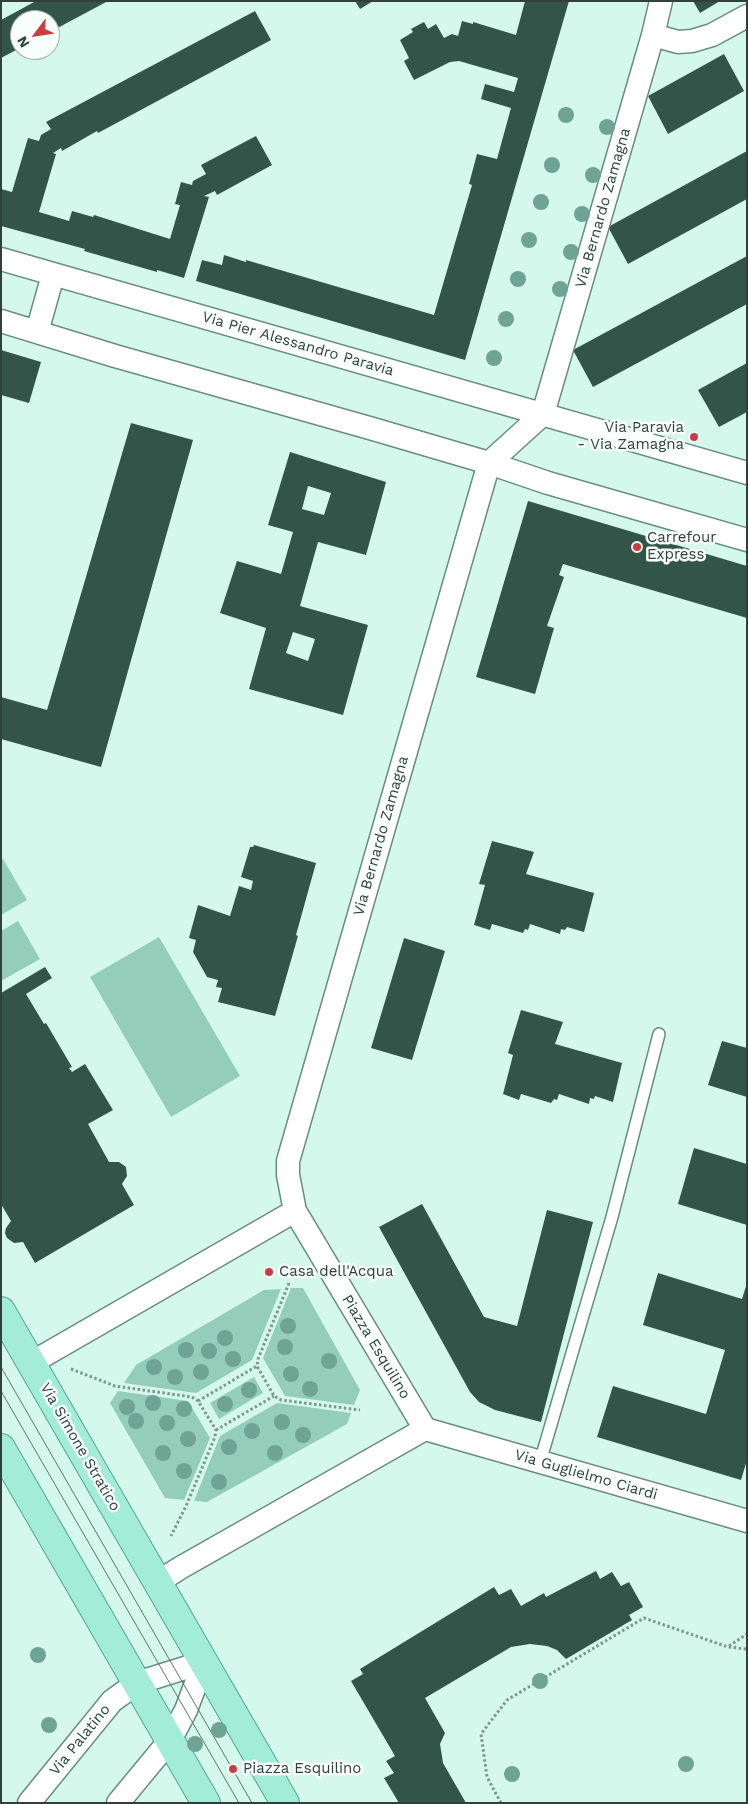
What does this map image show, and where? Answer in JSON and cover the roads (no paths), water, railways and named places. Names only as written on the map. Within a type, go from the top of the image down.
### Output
[{"type":"main road","name":"Via Simone Stratico","points":[[1,1311],[285,1803]]},
{"type":"main road","points":[[1,1448],[206,1803]]},
{"type":"street","name":"Via Bernardo Zamagna","points":[[543,414],[653,35],[661,1]]},
{"type":"street","points":[[653,35],[678,42],[692,41],[712,35],[747,16]]},
{"type":"street","name":"Via Pier Alessandro Paravia","points":[[1,259],[747,473]]},
{"type":"street","points":[[37,332],[53,275]]},
{"type":"street","points":[[1,321],[115,356],[365,426],[489,463],[548,483],[747,540]]},
{"type":"street","points":[[489,463],[543,414]]},
{"type":"street","name":"Via Bernardo Zamagna","points":[[295,1211],[288,1175],[288,1161],[489,463]]},
{"type":"street","points":[[31,1363],[295,1211]]},
{"type":"street","name":"Piazza Esquilino","points":[[295,1211],[425,1429]]},
{"type":"street","points":[[158,1582],[425,1429]]},
{"type":"street","name":"Via Guglielmo Ciardi","points":[[425,1429],[747,1521]]},
{"type":"street","points":[[118,1803],[170,1740],[186,1710],[204,1662]]},
{"type":"street","name":"Via Palatino","points":[[29,1803],[112,1701],[137,1683],[204,1662]]},
{"type":"lane","points":[[540,1462],[612,1217],[659,1034]]},
{"type":"tram line","points":[[1,1367],[252,1803]]},
{"type":"tram line","points":[[1,1391],[239,1803]]},
{"type":"place","name":"Via Paravia - Via Zamagna","points":[[694,437]]},
{"type":"place","name":"Carrefour Express","points":[[637,547]]},
{"type":"place","name":"Casa dell'Acqua","points":[[269,1272]]},
{"type":"place","name":"Piazza Esquilino","points":[[233,1769]]}]
